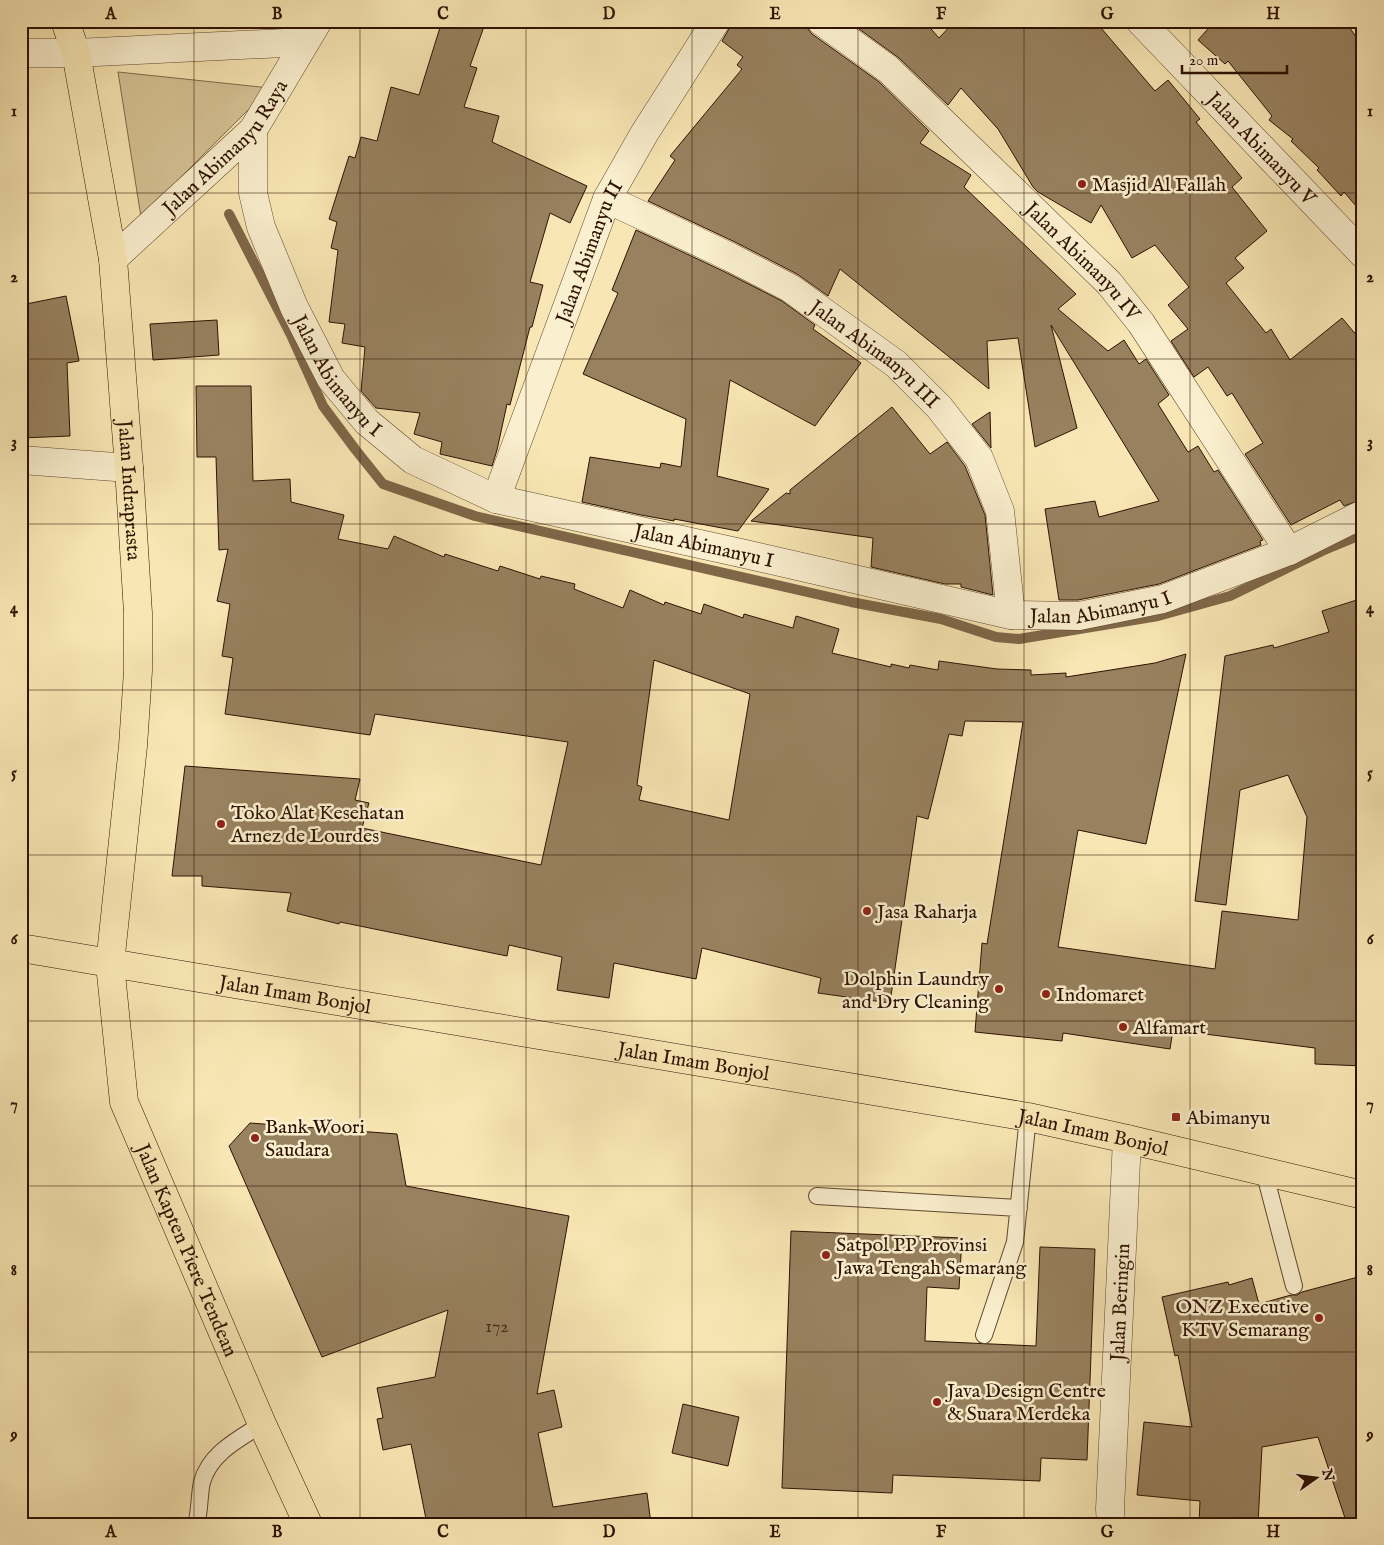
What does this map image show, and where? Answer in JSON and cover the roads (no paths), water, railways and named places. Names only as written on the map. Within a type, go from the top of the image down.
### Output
[{"type":"main road","name":"Jalan Indraprasta","points":[[65,21],[76,53],[113,259],[138,613],[138,671],[110,964]]},
{"type":"main road","name":"Jalan Imam Bonjol","points":[[21,948],[1028,1117],[1363,1195]]},
{"type":"main road","name":"Jalan Kapten Piere Tendean","points":[[110,964],[124,1102],[262,1424],[308,1524]]},
{"type":"street","name":"Jalan Abimanyu II","points":[[496,499],[607,199],[644,134],[716,21]]},
{"type":"street","name":"Jalan Abimanyu IV","points":[[821,21],[888,69],[1109,283],[1141,323],[1289,551]]},
{"type":"street","name":"Jalan Abimanyu V","points":[[1140,21],[1363,254]]},
{"type":"street","points":[[21,53],[76,53],[311,32]]},
{"type":"street","name":"Jalan Abimanyu Raya","points":[[113,259],[253,130],[311,32]]},
{"type":"street","name":"Jalan Abimanyu I","points":[[253,130],[253,193],[261,227],[294,307],[331,379],[368,422],[414,460],[496,499],[1011,615],[1079,616],[1163,599],[1289,551],[1363,514]]},
{"type":"street","name":"Jalan Abimanyu III","points":[[607,199],[730,257],[790,288],[896,364],[939,407],[979,458],[1000,511],[1011,615]]},
{"type":"street","points":[[21,460],[129,468]]},
{"type":"street","name":"Jalan Beringin","points":[[1111,1524],[1110,1509],[1127,1139]]},
{"type":"lane","points":[[984,1335],[1015,1242],[1028,1117]]},
{"type":"lane","points":[[1264,1171],[1294,1286]]},
{"type":"lane","points":[[817,1196],[1019,1208]]},
{"type":"lane","points":[[196,1524],[203,1481],[209,1467],[226,1447],[262,1424]]},
{"type":"waterway","points":[[229,214],[291,335],[323,406],[383,484],[475,516],[851,602],[941,619],[996,637],[1019,639],[1158,616],[1230,596],[1322,551],[1363,534]]},
{"type":"place","name":"Masjid Al Fallah","points":[[1082,184]]},
{"type":"place","name":"Toko Alat Kesehatan Arnez de Lourdes","points":[[221,824]]},
{"type":"place","name":"Jasa Raharja","points":[[867,911]]},
{"type":"place","name":"Dolphin Laundry and Dry Cleaning","points":[[999,989]]},
{"type":"place","name":"Indomaret","points":[[1046,994]]},
{"type":"place","name":"Alfamart","points":[[1123,1027]]},
{"type":"place","name":"Abimanyu","points":[[1176,1117]]},
{"type":"place","name":"Bank Woori Saudara","points":[[255,1138]]},
{"type":"place","name":"Satpol PP Provinsi Jawa Tengah Semarang","points":[[826,1255]]},
{"type":"place","name":"ONZ Executive KTV Semarang","points":[[1319,1318]]},
{"type":"place","name":"Java Design Centre & Suara Merdeka","points":[[937,1402]]}]
